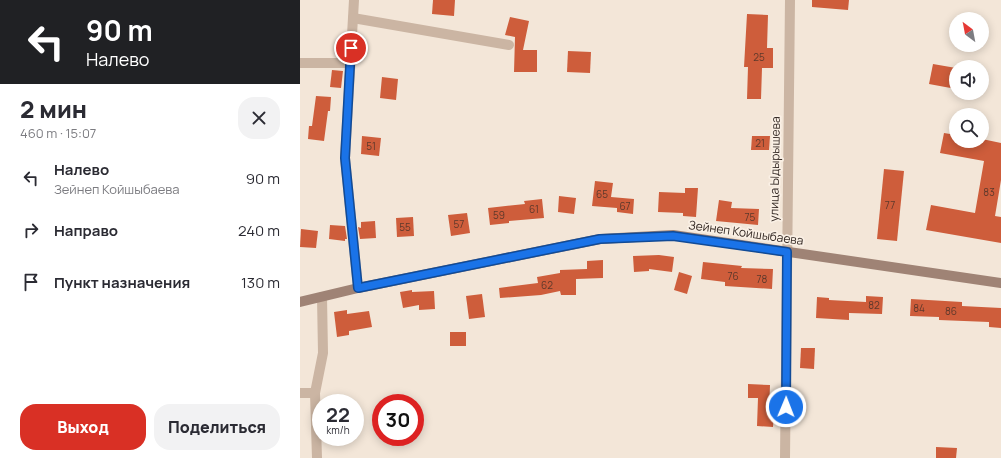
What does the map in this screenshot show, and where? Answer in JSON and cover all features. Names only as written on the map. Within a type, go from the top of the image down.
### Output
[{"type":"street","points":[[354,0],[345,158],[358,288]]},
{"type":"street","name":"улица Ыдырышева","points":[[785,458],[790,0]]},
{"type":"street","points":[[353,18],[509,45]]},
{"type":"street","points":[[300,63],[350,63]]},
{"type":"street","name":"Зейнеп Койшыбаева","points":[[300,302],[358,288],[600,239],[673,236],[1001,283]]},
{"type":"street","points":[[317,458],[315,393],[323,353],[322,297]]},
{"type":"street","points":[[300,393],[315,393]]},
{"type":"building","points":[[433,0],[455,0],[454,16],[432,14]]},
{"type":"building","points":[[812,0],[849,0],[848,10],[812,7]]},
{"type":"building","points":[[747,14],[768,15],[767,48],[773,48],[773,68],[762,68],[761,99],[747,99],[748,67],[744,67]]},
{"type":"building","points":[[510,17],[529,21],[523,50],[537,50],[537,72],[514,72],[515,37],[505,35]]},
{"type":"building","points":[[568,51],[591,52],[590,73],[567,72]]},
{"type":"building","points":[[933,64],[949,67],[949,88],[929,84]]},
{"type":"building","points":[[332,70],[343,71],[341,88],[330,87]]},
{"type":"building","points":[[382,77],[398,79],[396,100],[380,98]]},
{"type":"building","points":[[316,96],[331,97],[330,111],[328,111],[324,141],[308,139],[309,126],[312,126]]},
{"type":"building","points":[[944,133],[949,134],[949,148],[989,148],[989,140],[1001,143],[1001,180],[995,216],[1001,217],[1001,243],[926,230],[931,205],[975,213],[984,161],[940,153]]},
{"type":"building","points":[[362,136],[381,138],[379,156],[361,154]]},
{"type":"building","points":[[752,136],[770,136],[769,150],[751,150]]},
{"type":"building","points":[[884,169],[904,171],[897,241],[877,239]]},
{"type":"building","points":[[595,181],[613,183],[611,197],[634,199],[633,214],[617,212],[617,208],[592,206]]},
{"type":"building","points":[[685,188],[698,188],[696,217],[683,216],[683,213],[658,212],[659,192],[685,193]]},
{"type":"building","points":[[559,196],[576,198],[574,214],[558,212]]},
{"type":"building","points":[[542,199],[544,218],[509,221],[509,223],[490,225],[488,208],[525,204],[524,201]]},
{"type":"building","points":[[719,200],[732,202],[731,208],[759,209],[758,225],[716,221]]},
{"type":"building","points":[[467,213],[470,233],[451,236],[448,215]]},
{"type":"building","points":[[413,217],[414,236],[397,237],[396,218]]},
{"type":"building","points":[[375,221],[376,238],[360,239],[358,227],[361,228],[361,222]]},
{"type":"building","points":[[330,225],[345,226],[347,239],[345,239],[345,241],[329,239]]},
{"type":"building","points":[[301,229],[318,231],[316,248],[300,247]]},
{"type":"building","points":[[659,255],[674,257],[672,272],[649,269],[649,271],[634,272],[633,256]]},
{"type":"building","points":[[603,260],[603,278],[576,279],[576,295],[561,295],[560,291],[541,295],[500,298],[499,288],[538,283],[537,277],[560,273],[560,270],[587,269],[587,261]]},
{"type":"building","points":[[703,262],[742,266],[741,268],[773,269],[772,289],[725,286],[725,282],[701,279]]},
{"type":"building","points":[[679,272],[692,276],[687,294],[674,290]]},
{"type":"building","points":[[412,290],[412,292],[434,291],[435,309],[419,310],[419,305],[403,308],[400,292]]},
{"type":"building","points":[[482,294],[485,317],[469,319],[466,296]]},
{"type":"building","points":[[866,296],[883,297],[882,314],[849,313],[849,320],[816,318],[817,297],[829,298],[829,300],[866,302]]},
{"type":"building","points":[[911,299],[962,302],[962,306],[1001,308],[1001,328],[989,327],[989,322],[939,320],[939,317],[910,316]]},
{"type":"building","points":[[347,310],[347,314],[369,311],[372,327],[349,331],[349,335],[337,337],[334,312]]},
{"type":"building","points":[[450,332],[466,332],[466,346],[450,346]]},
{"type":"building","points":[[801,348],[815,348],[814,369],[800,368]]},
{"type":"building","points":[[748,384],[770,385],[769,411],[774,411],[773,427],[757,426],[758,398],[748,398]]},
{"type":"building","points":[[936,447],[957,448],[956,458],[936,458]]},
{"type":"route","points":[[351,48],[345,158],[358,288],[600,239],[673,236],[787,252],[786,407]]}]
